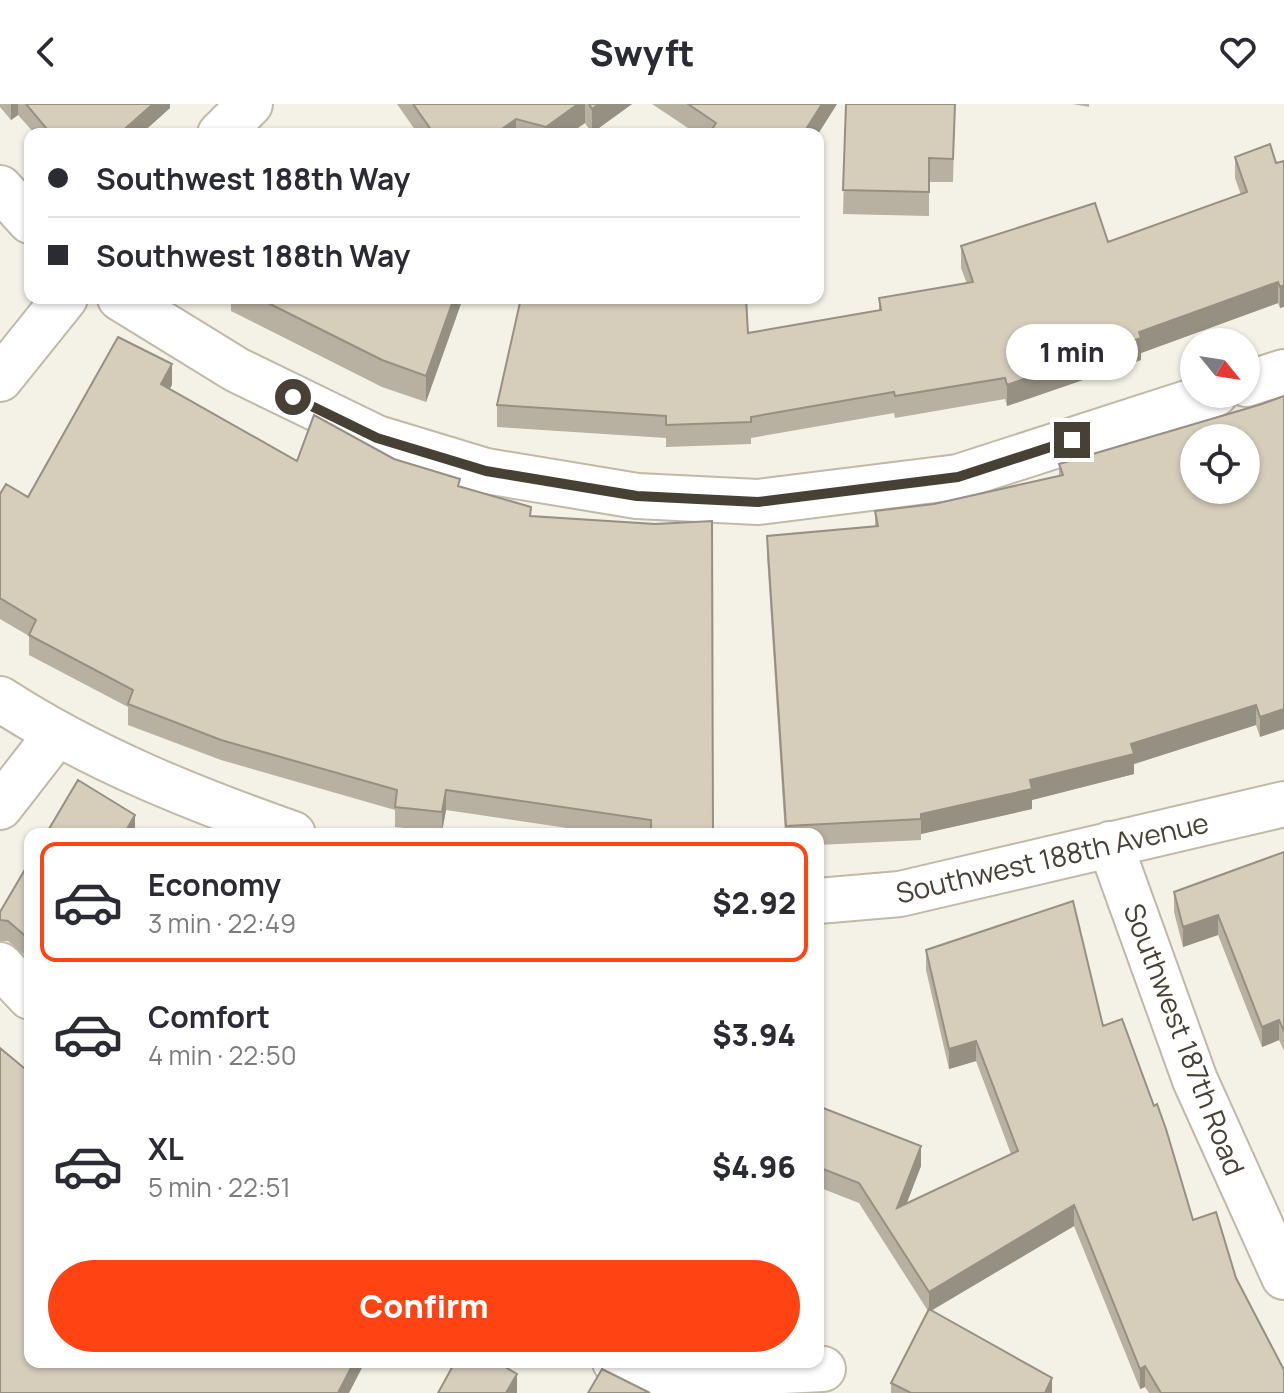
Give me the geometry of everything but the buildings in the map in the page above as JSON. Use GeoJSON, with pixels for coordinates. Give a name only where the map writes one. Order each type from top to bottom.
{"type":"FeatureCollection","features":[{"type":"Feature","properties":{"kind":"street"},"geometry":{"type":"LineString","coordinates":[[226,128],[250,104]]}},
{"type":"Feature","properties":{"kind":"street"},"geometry":{"type":"LineString","coordinates":[[0,188],[24,214]]}},
{"type":"Feature","properties":{"kind":"street"},"geometry":{"type":"LineString","coordinates":[[0,379],[60,304]]}},
{"type":"Feature","properties":{"kind":"street"},"geometry":{"type":"LineString","coordinates":[[130,304],[237,370],[377,438],[486,471],[637,496],[758,502],[958,477],[1180,405]]}},
{"type":"Feature","properties":{"kind":"street"},"geometry":{"type":"LineString","coordinates":[[1260,380],[1284,372]]}},
{"type":"Feature","properties":{"kind":"street"},"geometry":{"type":"LineString","coordinates":[[0,699],[56,735],[197,800],[276,828]]}},
{"type":"Feature","properties":{"kind":"street"},"geometry":{"type":"LineString","coordinates":[[0,807],[56,735]]}},
{"type":"Feature","properties":{"kind":"street","name":"Southwest 188th Avenue"},"geometry":{"type":"LineString","coordinates":[[824,900],[900,894],[1284,804]]}},
{"type":"Feature","properties":{"kind":"street","name":"Southwest 187th Road"},"geometry":{"type":"LineString","coordinates":[[1110,844],[1195,1080],[1284,1277]]}},
{"type":"Feature","properties":{"kind":"street"},"geometry":{"type":"LineString","coordinates":[[0,965],[24,991]]}},
{"type":"Feature","properties":{"kind":"street"},"geometry":{"type":"LineString","coordinates":[[626,1368],[645,1378],[823,1369]]}},
{"type":"Feature","properties":{"kind":"route"},"geometry":{"type":"LineString","coordinates":[[293,397],[377,438],[486,471],[637,496],[758,502],[958,477],[1072,440]]}}]}
